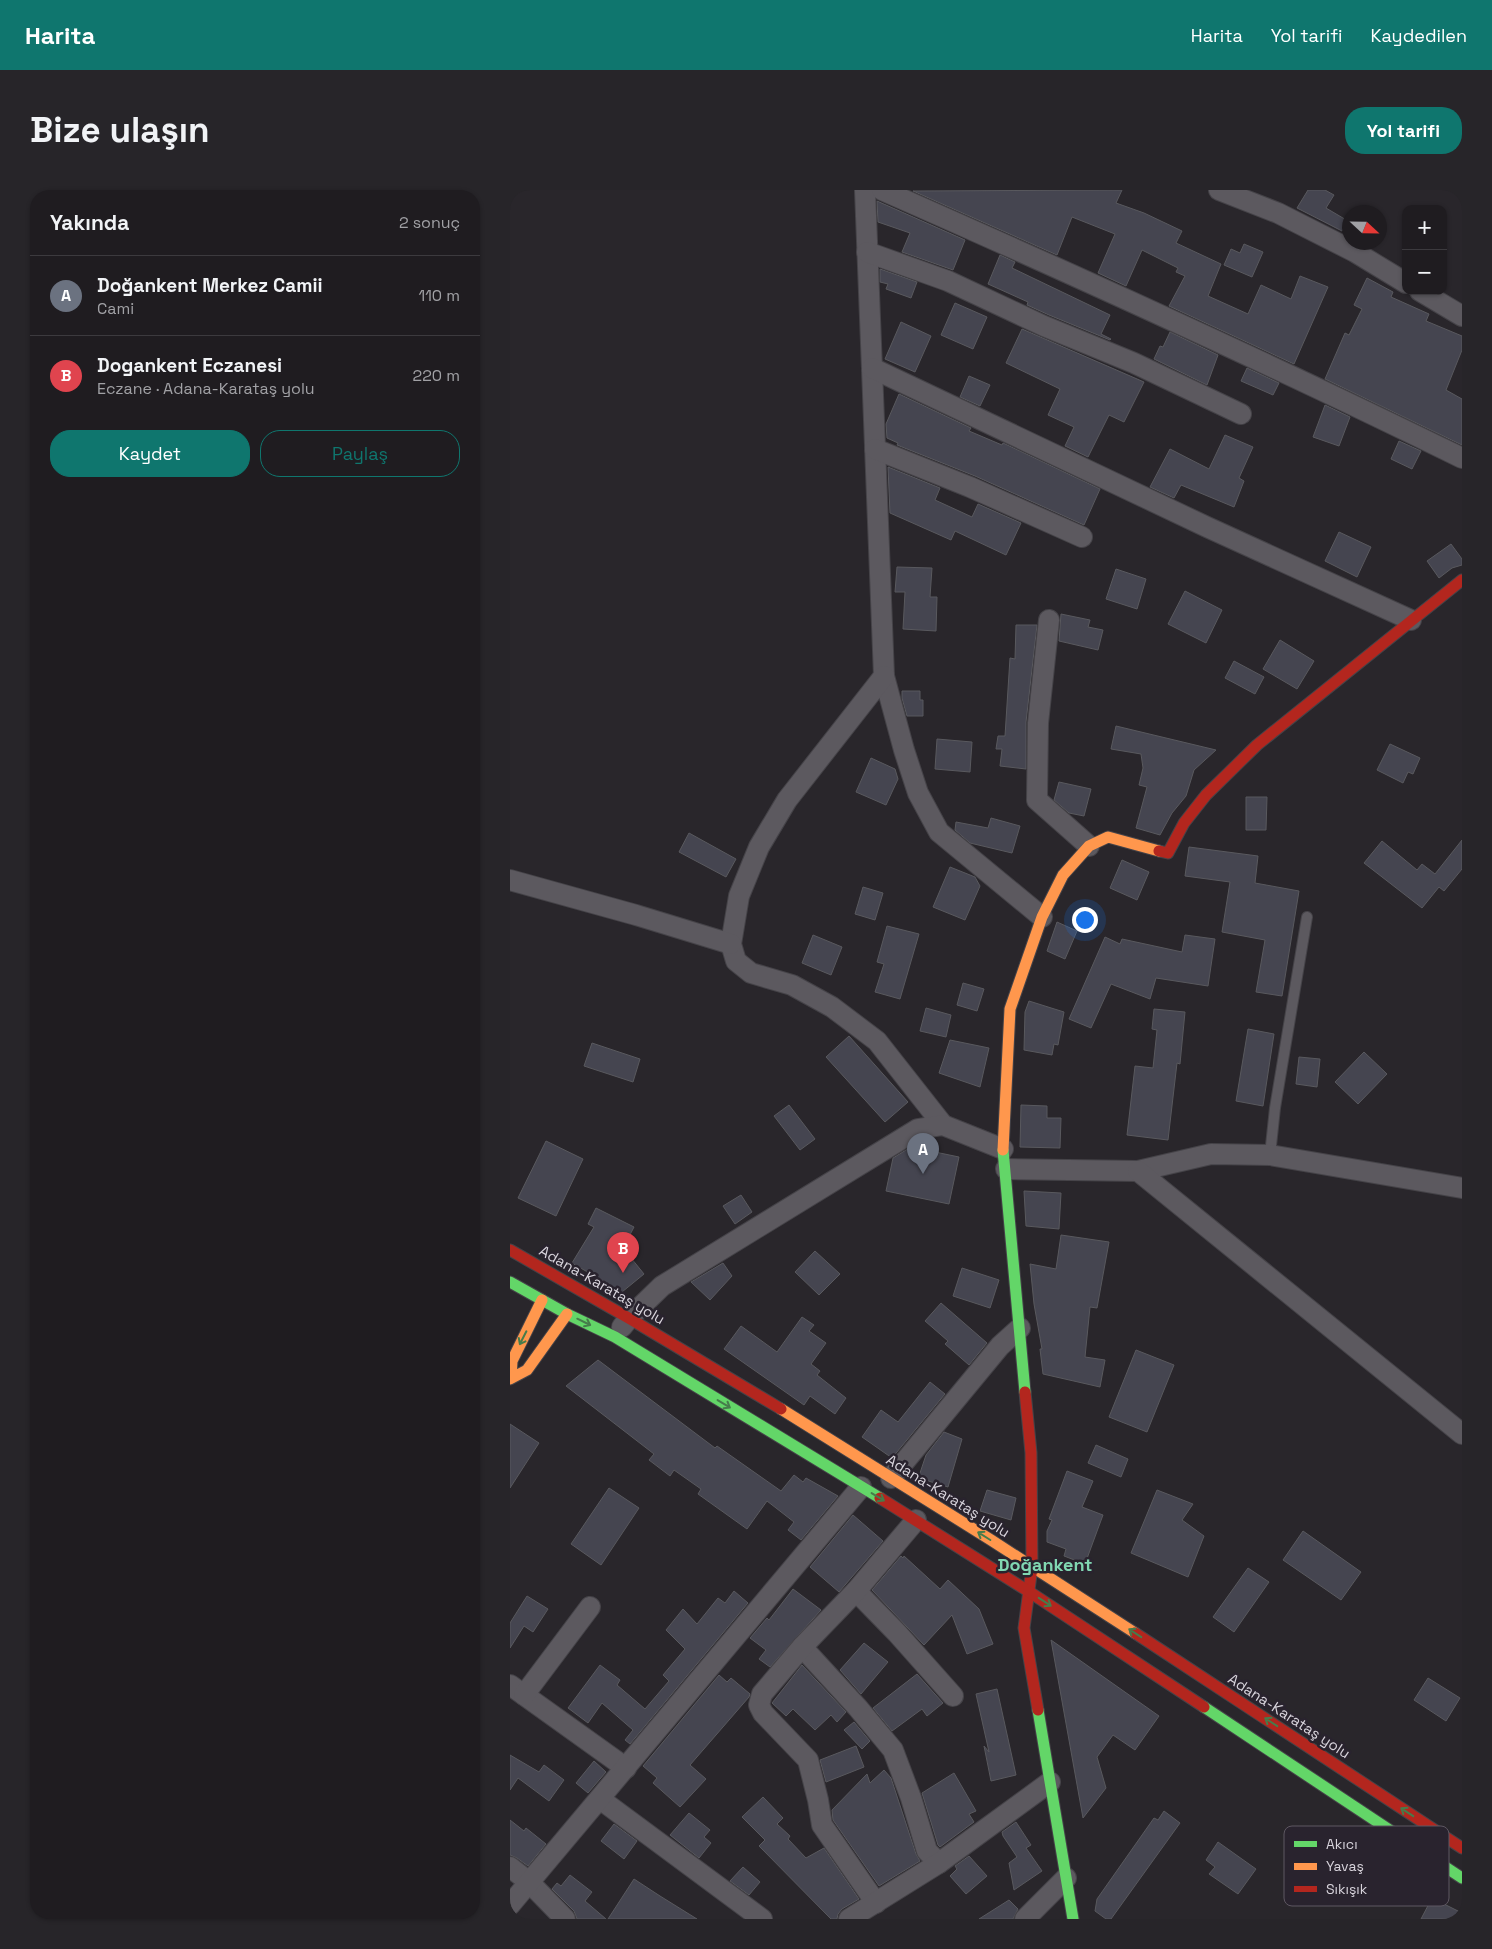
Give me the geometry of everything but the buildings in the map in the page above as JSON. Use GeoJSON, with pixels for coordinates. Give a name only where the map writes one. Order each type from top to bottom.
{"type":"FeatureCollection","features":[{"type":"Feature","properties":{"kind":"main road"},"geometry":{"type":"LineString","coordinates":[[1073,1919],[1024,1628],[1032,1567],[1031,1453],[1003,1149],[1010,1009],[1042,917],[1063,875],[1088,846],[1108,837],[1168,852],[1184,823],[1206,795],[1257,745],[1462,580]]}},
{"type":"Feature","properties":{"kind":"main road","name":"Adana-Karataş yolu"},"geometry":{"type":"LineString","coordinates":[[510,1250],[630,1317],[1097,1607],[1429,1826]]}},
{"type":"Feature","properties":{"kind":"main road"},"geometry":{"type":"LineString","coordinates":[[510,1282],[567,1314],[615,1337],[916,1520],[1028,1591],[1383,1826]]}},
{"type":"Feature","properties":{"kind":"main road"},"geometry":{"type":"LineString","coordinates":[[510,1378],[512,1361],[542,1300]]}},
{"type":"Feature","properties":{"kind":"main road"},"geometry":{"type":"LineString","coordinates":[[510,1378],[527,1370],[567,1314]]}},
{"type":"Feature","properties":{"kind":"main road","name":"Adana-Karataş yolu"},"geometry":{"type":"LineString","coordinates":[[1449,1839],[1462,1848]]}},
{"type":"Feature","properties":{"kind":"main road"},"geometry":{"type":"LineString","coordinates":[[1449,1869],[1462,1878]]}},
{"type":"Feature","properties":{"kind":"street"},"geometry":{"type":"LineString","coordinates":[[865,190],[884,676],[918,793],[939,832],[1042,917]]}},
{"type":"Feature","properties":{"kind":"street"},"geometry":{"type":"LineString","coordinates":[[882,190],[1207,336],[1462,458]]}},
{"type":"Feature","properties":{"kind":"street"},"geometry":{"type":"LineString","coordinates":[[1220,190],[1287,218],[1355,252],[1402,281]]}},
{"type":"Feature","properties":{"kind":"street"},"geometry":{"type":"LineString","coordinates":[[867,252],[948,281],[1044,326],[1134,363],[1241,414]]}},
{"type":"Feature","properties":{"kind":"street"},"geometry":{"type":"LineString","coordinates":[[1427,295],[1462,316]]}},
{"type":"Feature","properties":{"kind":"street"},"geometry":{"type":"LineString","coordinates":[[872,368],[1207,527],[1411,620]]}},
{"type":"Feature","properties":{"kind":"street"},"geometry":{"type":"LineString","coordinates":[[875,449],[970,487],[1082,537]]}},
{"type":"Feature","properties":{"kind":"street"},"geometry":{"type":"LineString","coordinates":[[1049,620],[1038,723],[1036,800],[1088,846]]}},
{"type":"Feature","properties":{"kind":"street"},"geometry":{"type":"LineString","coordinates":[[884,676],[788,800],[759,846],[738,896],[731,944],[736,960],[751,973],[800,989],[832,1007],[877,1041],[943,1125],[1003,1149]]}},
{"type":"Feature","properties":{"kind":"street"},"geometry":{"type":"LineString","coordinates":[[510,880],[731,944]]}},
{"type":"Feature","properties":{"kind":"street"},"geometry":{"type":"LineString","coordinates":[[615,1337],[630,1317],[662,1286],[918,1129],[943,1125]]}},
{"type":"Feature","properties":{"kind":"street"},"geometry":{"type":"LineString","coordinates":[[1006,1169],[1138,1171],[1211,1154],[1270,1156],[1462,1188]]}},
{"type":"Feature","properties":{"kind":"street"},"geometry":{"type":"LineString","coordinates":[[1138,1171],[1462,1434]]}},
{"type":"Feature","properties":{"kind":"street"},"geometry":{"type":"LineString","coordinates":[[891,1478],[1000,1346],[1020,1328]]}},
{"type":"Feature","properties":{"kind":"street"},"geometry":{"type":"LineString","coordinates":[[510,1905],[861,1488]]}},
{"type":"Feature","properties":{"kind":"street"},"geometry":{"type":"LineString","coordinates":[[876,1903],[822,1825],[808,1760],[763,1713],[759,1705],[762,1694],[802,1647],[856,1591],[916,1520]]}},
{"type":"Feature","properties":{"kind":"street"},"geometry":{"type":"LineString","coordinates":[[856,1591],[897,1633],[953,1696]]}},
{"type":"Feature","properties":{"kind":"street"},"geometry":{"type":"LineString","coordinates":[[590,1607],[517,1690],[626,1768]]}},
{"type":"Feature","properties":{"kind":"street"},"geometry":{"type":"LineString","coordinates":[[802,1647],[858,1708],[893,1750],[927,1851],[939,1863]]}},
{"type":"Feature","properties":{"kind":"street"},"geometry":{"type":"LineString","coordinates":[[848,1919],[939,1863],[1050,1782]]}},
{"type":"Feature","properties":{"kind":"street"},"geometry":{"type":"LineString","coordinates":[[600,1799],[762,1919]]}},
{"type":"Feature","properties":{"kind":"street"},"geometry":{"type":"LineString","coordinates":[[510,1867],[529,1882],[565,1919]]}},
{"type":"Feature","properties":{"kind":"street"},"geometry":{"type":"LineString","coordinates":[[1026,1919],[1066,1878]]}},
{"type":"Feature","properties":{"kind":"lane"},"geometry":{"type":"LineString","coordinates":[[1270,1156],[1275,1108],[1307,917]]}},
{"type":"Feature","properties":{"kind":"traffic: fast"},"geometry":{"type":"LineString","coordinates":[[1003,1150],[1025,1392]]}},
{"type":"Feature","properties":{"kind":"traffic: fast"},"geometry":{"type":"LineString","coordinates":[[510,1282],[567,1314],[615,1337],[880,1498]]}},
{"type":"Feature","properties":{"kind":"traffic: fast"},"geometry":{"type":"LineString","coordinates":[[1204,1707],[1384,1826]]}},
{"type":"Feature","properties":{"kind":"traffic: fast"},"geometry":{"type":"LineString","coordinates":[[1038,1710],[1073,1919]]}},
{"type":"Feature","properties":{"kind":"traffic: fast"},"geometry":{"type":"LineString","coordinates":[[1449,1869],[1462,1878]]}},
{"type":"Feature","properties":{"kind":"traffic: slow"},"geometry":{"type":"LineString","coordinates":[[1003,1150],[1010,1009],[1042,917],[1063,875],[1089,846],[1108,837],[1159,851]]}},
{"type":"Feature","properties":{"kind":"traffic: slow"},"geometry":{"type":"LineString","coordinates":[[511,1378],[512,1361],[542,1300]]}},
{"type":"Feature","properties":{"kind":"traffic: slow"},"geometry":{"type":"LineString","coordinates":[[510,1379],[527,1370],[567,1314]]}},
{"type":"Feature","properties":{"kind":"traffic: slow"},"geometry":{"type":"LineString","coordinates":[[781,1409],[991,1540],[1135,1633]]}},
{"type":"Feature","properties":{"kind":"traffic: jam"},"geometry":{"type":"LineString","coordinates":[[1159,851],[1168,853],[1184,823],[1206,795],[1257,745],[1462,580]]}},
{"type":"Feature","properties":{"kind":"traffic: jam"},"geometry":{"type":"LineString","coordinates":[[510,1250],[781,1409]]}},
{"type":"Feature","properties":{"kind":"traffic: jam"},"geometry":{"type":"LineString","coordinates":[[1025,1392],[1031,1453],[1032,1567],[1024,1628],[1038,1710]]}},
{"type":"Feature","properties":{"kind":"traffic: jam"},"geometry":{"type":"LineString","coordinates":[[880,1498],[1028,1591],[1204,1707]]}},
{"type":"Feature","properties":{"kind":"traffic: jam"},"geometry":{"type":"LineString","coordinates":[[1135,1633],[1429,1826]]}},
{"type":"Feature","properties":{"kind":"traffic: jam"},"geometry":{"type":"LineString","coordinates":[[1449,1839],[1462,1848]]}},
{"type":"Feature","properties":{"kind":"place","name":"Doğankent Merkez Camii"},"geometry":{"type":"Point","coordinates":[923,1174]}},
{"type":"Feature","properties":{"kind":"place","name":"Dogankent Eczanesi"},"geometry":{"type":"Point","coordinates":[623,1273]}},
{"type":"Feature","properties":{"kind":"district","name":"Doğankent"},"geometry":{"type":"Point","coordinates":[1045,1565]}}]}
